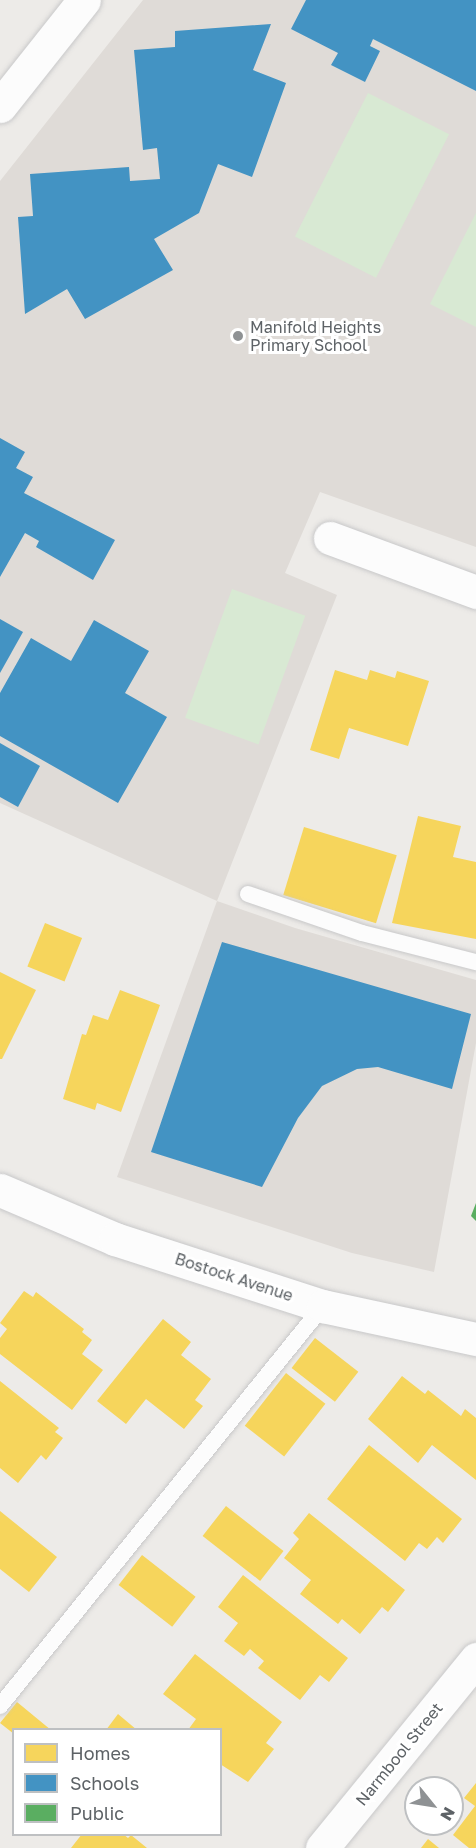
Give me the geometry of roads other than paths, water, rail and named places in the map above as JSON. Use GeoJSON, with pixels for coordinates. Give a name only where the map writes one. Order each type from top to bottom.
{"type":"FeatureCollection","features":[{"type":"Feature","properties":{"kind":"street"},"geometry":{"type":"LineString","coordinates":[[0,106],[84,0]]}},
{"type":"Feature","properties":{"kind":"street"},"geometry":{"type":"LineString","coordinates":[[330,538],[476,592]]}},
{"type":"Feature","properties":{"kind":"street","name":"Bostock Avenue"},"geometry":{"type":"LineString","coordinates":[[0,1190],[115,1239],[323,1305],[476,1339]]}},
{"type":"Feature","properties":{"kind":"street","name":"Narmbool Street"},"geometry":{"type":"LineString","coordinates":[[322,1848],[476,1659]]}},
{"type":"Feature","properties":{"kind":"lane"},"geometry":{"type":"LineString","coordinates":[[248,894],[362,933],[476,962]]}},
{"type":"Feature","properties":{"kind":"lane"},"geometry":{"type":"LineString","coordinates":[[0,1706],[323,1305]]}},
{"type":"Feature","properties":{"kind":"place","name":"Manifold Heights Primary School"},"geometry":{"type":"Point","coordinates":[238,336]}}]}
